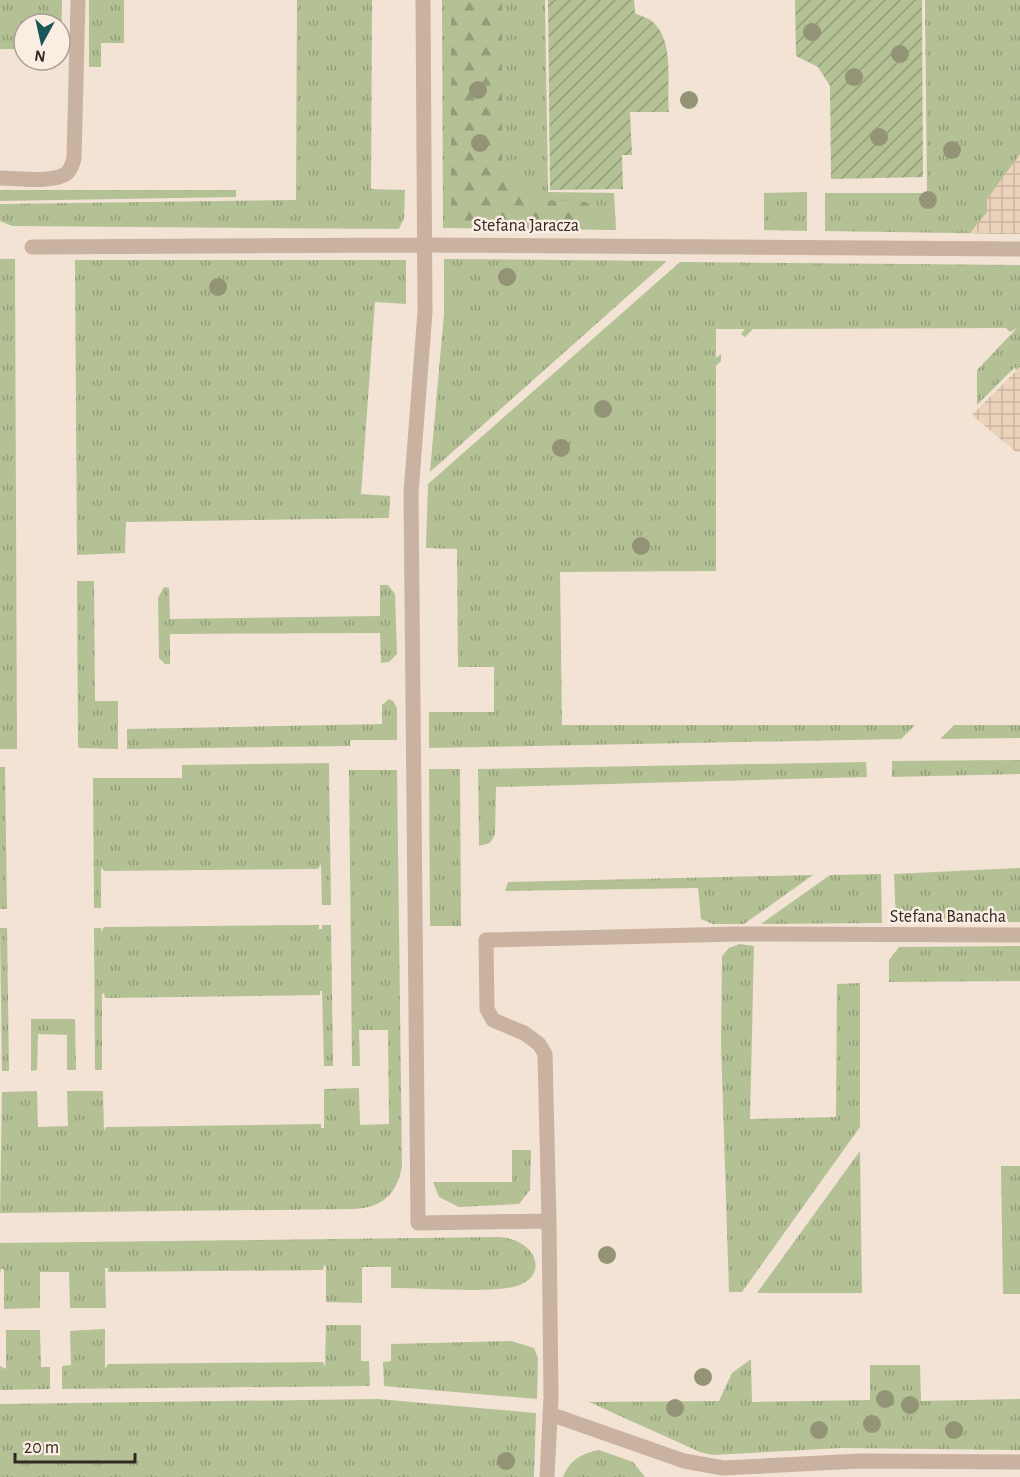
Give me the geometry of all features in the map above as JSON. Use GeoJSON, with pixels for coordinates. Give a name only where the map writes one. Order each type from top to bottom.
{"type":"FeatureCollection","features":[{"type":"Feature","properties":{"kind":"street"},"geometry":{"type":"LineString","coordinates":[[0,178],[54,178],[65,175],[74,159],[78,0]]}},
{"type":"Feature","properties":{"kind":"street"},"geometry":{"type":"LineString","coordinates":[[423,0],[425,312],[411,493],[418,1223],[549,1221],[550,1414],[547,1477]]}},
{"type":"Feature","properties":{"kind":"street","name":"Stefana Jaracza"},"geometry":{"type":"LineString","coordinates":[[32,247],[425,245],[1020,249]]}},
{"type":"Feature","properties":{"kind":"street","name":"Stefana Banacha"},"geometry":{"type":"LineString","coordinates":[[549,1221],[545,1053],[539,1044],[524,1033],[493,1020],[487,1010],[486,940],[738,934],[1020,935]]}},
{"type":"Feature","properties":{"kind":"street"},"geometry":{"type":"LineString","coordinates":[[550,1414],[684,1461],[723,1468],[860,1461],[1020,1462]]}},
{"type":"Feature","properties":{"kind":"green space"},"geometry":{"type":"Polygon","coordinates":[[[0,0],[62,0],[62,12],[12,12],[12,49],[0,49],[0,0]]]}},
{"type":"Feature","properties":{"kind":"green space"},"geometry":{"type":"Polygon","coordinates":[[[89,0],[124,0],[124,43],[101,43],[101,67],[89,67],[89,0]]]}},
{"type":"Feature","properties":{"kind":"green space"},"geometry":{"type":"Polygon","coordinates":[[[297,0],[372,0],[371,189],[405,190],[404,218],[399,229],[12,226],[0,221],[0,204],[296,200],[297,0]]]}},
{"type":"Feature","properties":{"kind":"green space"},"geometry":{"type":"Polygon","coordinates":[[[442,0],[545,0],[548,192],[614,193],[616,230],[443,228],[442,0]]]}},
{"type":"Feature","properties":{"kind":"green space"},"geometry":{"type":"Polygon","coordinates":[[[451,0],[502,0],[502,171],[541,200],[586,202],[597,213],[581,224],[466,221],[454,217],[451,206],[451,0]]]}},
{"type":"Feature","properties":{"kind":"green space"},"geometry":{"type":"Polygon","coordinates":[[[548,0],[634,0],[635,13],[653,22],[665,43],[669,112],[630,112],[632,155],[622,155],[623,189],[550,190],[548,0]]]}},
{"type":"Feature","properties":{"kind":"green space"},"geometry":{"type":"Polygon","coordinates":[[[795,0],[922,0],[923,177],[831,179],[830,86],[818,67],[796,56],[795,0]]]}},
{"type":"Feature","properties":{"kind":"green space"},"geometry":{"type":"Polygon","coordinates":[[[925,0],[1020,0],[1020,234],[825,231],[825,193],[927,193],[925,0]]]}},
{"type":"Feature","properties":{"kind":"green space"},"geometry":{"type":"Polygon","coordinates":[[[0,190],[236,190],[236,197],[0,201],[0,190]]]}},
{"type":"Feature","properties":{"kind":"green space"},"geometry":{"type":"Polygon","coordinates":[[[807,192],[807,231],[764,230],[764,193],[807,192]]]}},
{"type":"Feature","properties":{"kind":"green space"},"geometry":{"type":"Polygon","coordinates":[[[0,259],[15,259],[17,749],[0,749],[0,259]]]}},
{"type":"Feature","properties":{"kind":"green space"},"geometry":{"type":"Polygon","coordinates":[[[444,259],[667,261],[430,472],[444,313],[444,259]]]}},
{"type":"Feature","properties":{"kind":"green space"},"geometry":{"type":"Polygon","coordinates":[[[75,260],[406,260],[406,304],[375,302],[361,494],[390,496],[389,518],[126,522],[125,553],[77,555],[75,260]]]}},
{"type":"Feature","properties":{"kind":"green space"},"geometry":{"type":"Polygon","coordinates":[[[680,262],[1020,265],[1020,367],[1016,370],[1015,367],[977,405],[977,370],[1017,328],[1010,332],[1006,328],[753,329],[745,337],[741,334],[745,329],[716,329],[716,358],[721,354],[721,361],[716,366],[716,571],[560,572],[562,725],[915,725],[901,739],[429,748],[429,712],[494,712],[494,667],[458,667],[457,549],[426,548],[428,484],[680,262]]]}},
{"type":"Feature","properties":{"kind":"green space"},"geometry":{"type":"Polygon","coordinates":[[[77,581],[94,581],[95,701],[118,701],[118,749],[79,748],[78,746],[77,581]]]}},
{"type":"Feature","properties":{"kind":"green space"},"geometry":{"type":"Polygon","coordinates":[[[380,585],[388,585],[395,594],[397,654],[389,662],[381,663],[380,633],[170,634],[170,664],[165,664],[159,658],[158,598],[164,587],[169,588],[170,619],[380,616],[380,585]]]}},
{"type":"Feature","properties":{"kind":"green space"},"geometry":{"type":"Polygon","coordinates":[[[389,699],[397,708],[397,740],[350,740],[350,746],[127,749],[127,729],[382,724],[382,705],[389,699]]]}},
{"type":"Feature","properties":{"kind":"green space"},"geometry":{"type":"Polygon","coordinates":[[[954,725],[1020,725],[1020,738],[940,739],[954,725]]]}},
{"type":"Feature","properties":{"kind":"green space"},"geometry":{"type":"Polygon","coordinates":[[[1020,760],[1020,774],[892,777],[892,761],[1020,760]]]}},
{"type":"Feature","properties":{"kind":"green space"},"geometry":{"type":"Polygon","coordinates":[[[866,762],[867,777],[496,787],[495,834],[490,843],[479,846],[478,769],[866,762]]]}},
{"type":"Feature","properties":{"kind":"green space"},"geometry":{"type":"Polygon","coordinates":[[[329,763],[331,905],[322,905],[321,864],[318,869],[104,871],[101,867],[101,908],[94,908],[93,778],[182,778],[182,765],[329,763]]]}},
{"type":"Feature","properties":{"kind":"green space"},"geometry":{"type":"Polygon","coordinates":[[[0,767],[5,767],[7,909],[0,909],[0,767]]]}},
{"type":"Feature","properties":{"kind":"green space"},"geometry":{"type":"Polygon","coordinates":[[[429,769],[460,769],[461,926],[430,926],[429,769]]]}},
{"type":"Feature","properties":{"kind":"green space"},"geometry":{"type":"Polygon","coordinates":[[[349,770],[397,770],[402,1166],[400,1176],[392,1191],[381,1202],[355,1209],[0,1213],[2,1092],[37,1091],[38,1127],[68,1126],[67,1091],[103,1091],[104,1131],[106,1127],[321,1124],[321,1128],[324,1128],[324,1089],[359,1088],[360,1125],[389,1124],[388,1030],[359,1030],[360,1066],[352,1066],[349,770]]]}},
{"type":"Feature","properties":{"kind":"green space"},"geometry":{"type":"Polygon","coordinates":[[[1020,868],[1020,922],[896,923],[894,874],[1020,868]]]}},
{"type":"Feature","properties":{"kind":"green space"},"geometry":{"type":"Polygon","coordinates":[[[881,874],[882,923],[761,924],[830,875],[881,874]]]}},
{"type":"Feature","properties":{"kind":"green space"},"geometry":{"type":"Polygon","coordinates":[[[813,875],[744,924],[713,924],[701,919],[698,888],[505,891],[508,882],[813,875]]]}},
{"type":"Feature","properties":{"kind":"green space"},"geometry":{"type":"Polygon","coordinates":[[[319,925],[319,929],[322,929],[322,925],[331,925],[333,1066],[324,1066],[322,991],[320,995],[105,998],[104,993],[102,994],[102,1070],[95,1070],[94,928],[101,928],[101,932],[104,927],[319,925]]]}},
{"type":"Feature","properties":{"kind":"green space"},"geometry":{"type":"Polygon","coordinates":[[[0,928],[7,928],[9,1071],[2,1071],[0,928]]]}},
{"type":"Feature","properties":{"kind":"green space"},"geometry":{"type":"Polygon","coordinates":[[[740,944],[754,946],[750,1119],[836,1117],[837,984],[860,983],[860,1127],[742,1292],[729,1292],[721,1043],[722,956],[729,948],[740,944]]]}},
{"type":"Feature","properties":{"kind":"green space"},"geometry":{"type":"Polygon","coordinates":[[[1020,946],[1020,981],[889,982],[889,960],[899,947],[1020,946]]]}},
{"type":"Feature","properties":{"kind":"green space"},"geometry":{"type":"Polygon","coordinates":[[[31,1019],[75,1019],[76,1070],[67,1070],[67,1035],[38,1034],[37,1070],[31,1071],[31,1019]]]}},
{"type":"Feature","properties":{"kind":"green space"},"geometry":{"type":"Polygon","coordinates":[[[512,1150],[531,1150],[530,1190],[519,1204],[459,1207],[439,1197],[433,1182],[512,1182],[512,1150]]]}},
{"type":"Feature","properties":{"kind":"green space"},"geometry":{"type":"Polygon","coordinates":[[[860,1151],[862,1293],[757,1293],[860,1151]]]}},
{"type":"Feature","properties":{"kind":"green space"},"geometry":{"type":"Polygon","coordinates":[[[1001,1166],[1020,1166],[1020,1294],[1003,1294],[1001,1166]]]}},
{"type":"Feature","properties":{"kind":"green space"},"geometry":{"type":"Polygon","coordinates":[[[500,1237],[514,1240],[531,1252],[535,1260],[535,1269],[532,1276],[524,1283],[513,1287],[485,1290],[391,1288],[391,1267],[362,1267],[362,1303],[326,1302],[326,1266],[324,1265],[323,1270],[108,1272],[108,1268],[105,1268],[106,1308],[70,1308],[69,1272],[40,1272],[40,1308],[4,1309],[4,1269],[1,1269],[0,1274],[0,1243],[500,1237]]]}},
{"type":"Feature","properties":{"kind":"green space"},"geometry":{"type":"Polygon","coordinates":[[[326,1325],[361,1325],[361,1361],[369,1361],[370,1386],[62,1389],[62,1366],[71,1365],[70,1331],[105,1329],[105,1369],[108,1364],[323,1362],[325,1367],[326,1325]]]}},
{"type":"Feature","properties":{"kind":"green space"},"geometry":{"type":"Polygon","coordinates":[[[6,1330],[40,1330],[41,1367],[50,1367],[50,1389],[0,1390],[0,1366],[6,1369],[6,1330]]]}},
{"type":"Feature","properties":{"kind":"green space"},"geometry":{"type":"Polygon","coordinates":[[[511,1341],[534,1348],[538,1358],[537,1399],[384,1386],[383,1362],[391,1361],[391,1344],[511,1341]]]}},
{"type":"Feature","properties":{"kind":"green space"},"geometry":{"type":"Polygon","coordinates":[[[751,1359],[752,1402],[870,1400],[870,1365],[920,1365],[921,1401],[1020,1399],[1020,1450],[841,1448],[713,1455],[700,1452],[589,1402],[719,1401],[732,1373],[751,1359]]]}},
{"type":"Feature","properties":{"kind":"green space"},"geometry":{"type":"Polygon","coordinates":[[[378,1399],[536,1413],[534,1477],[0,1477],[0,1404],[378,1399]]]}},
{"type":"Feature","properties":{"kind":"green space"},"geometry":{"type":"Polygon","coordinates":[[[599,1450],[633,1462],[645,1477],[563,1477],[577,1458],[599,1450]]]}},
{"type":"Feature","properties":{"kind":"shaded area"},"geometry":{"type":"Polygon","coordinates":[[[1020,154],[1020,234],[970,233],[987,212],[987,199],[1020,154]]]}},
{"type":"Feature","properties":{"kind":"shaded area"},"geometry":{"type":"Polygon","coordinates":[[[1020,367],[1020,452],[1016,452],[972,415],[1020,367]]]}}]}
